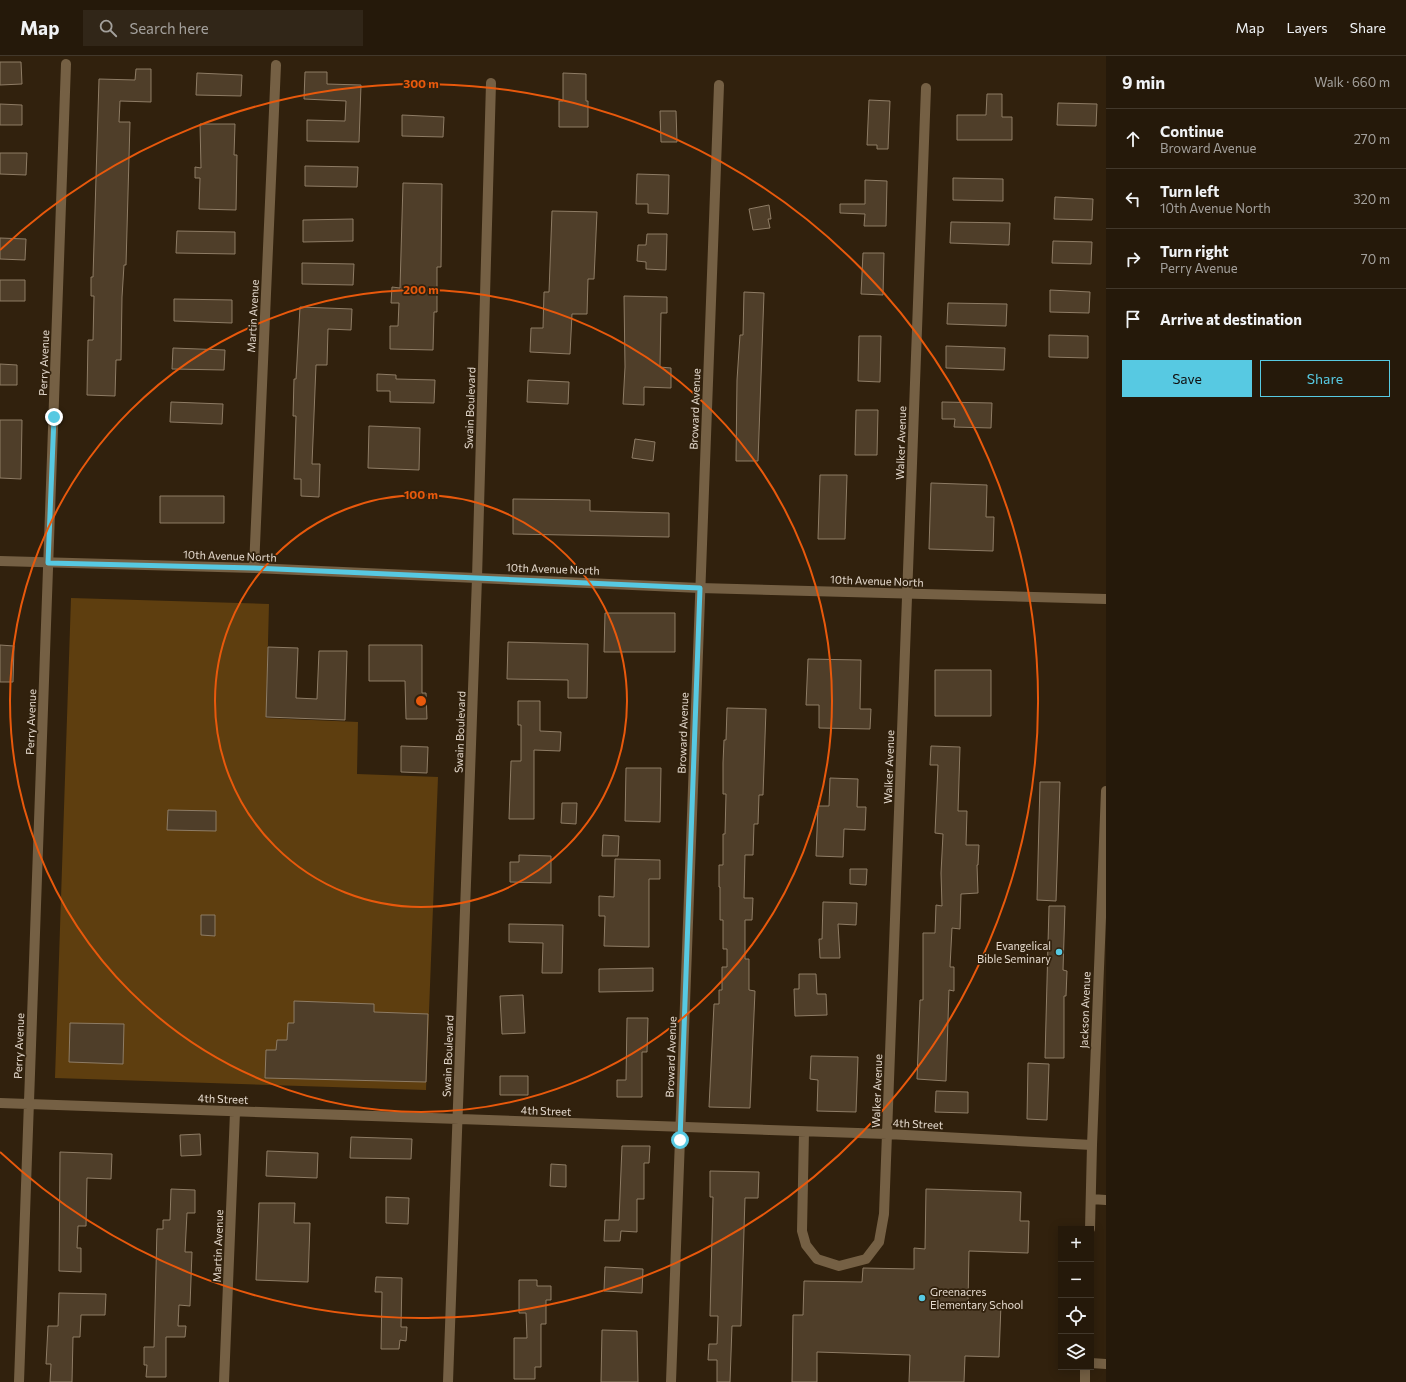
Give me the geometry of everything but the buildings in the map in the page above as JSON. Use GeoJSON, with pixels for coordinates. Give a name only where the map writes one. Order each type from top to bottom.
{"type":"FeatureCollection","features":[{"type":"Feature","properties":{"kind":"street","name":"Perry Avenue"},"geometry":{"type":"LineString","coordinates":[[18,1382],[66,64]]}},
{"type":"Feature","properties":{"kind":"street","name":"Martin Avenue"},"geometry":{"type":"LineString","coordinates":[[254,568],[276,65]]}},
{"type":"Feature","properties":{"kind":"street","name":"Swain Boulevard"},"geometry":{"type":"LineString","coordinates":[[448,1382],[477,578],[491,83]]}},
{"type":"Feature","properties":{"kind":"street","name":"Broward Avenue"},"geometry":{"type":"LineString","coordinates":[[671,1382],[719,85]]}},
{"type":"Feature","properties":{"kind":"street","name":"Walker Avenue"},"geometry":{"type":"LineString","coordinates":[[804,1132],[802,1231],[806,1245],[817,1260],[839,1266],[866,1260],[879,1242],[884,1214],[926,88]]}},
{"type":"Feature","properties":{"kind":"street","name":"10th Avenue North"},"geometry":{"type":"LineString","coordinates":[[0,561],[254,568],[700,588],[1106,599]]}},
{"type":"Feature","properties":{"kind":"street","name":"Jackson Avenue"},"geometry":{"type":"LineString","coordinates":[[1090,1226],[1106,791]]}},
{"type":"Feature","properties":{"kind":"street","name":"4th Street"},"geometry":{"type":"LineString","coordinates":[[0,1103],[680,1128],[887,1134],[1092,1145]]}},
{"type":"Feature","properties":{"kind":"street","name":"Martin Avenue"},"geometry":{"type":"LineString","coordinates":[[224,1382],[235,1112]]}},
{"type":"Feature","properties":{"kind":"street"},"geometry":{"type":"LineString","coordinates":[[1092,1199],[1106,1200]]}},
{"type":"Feature","properties":{"kind":"street"},"geometry":{"type":"LineString","coordinates":[[1094,1363],[1106,1364]]}},
{"type":"Feature","properties":{"kind":"street"},"geometry":{"type":"LineString","coordinates":[[1085,1370],[1085,1382]]}},
{"type":"Feature","properties":{"kind":"shaded area"},"geometry":{"type":"Polygon","coordinates":[[[71,598],[269,604],[266,718],[358,722],[357,774],[438,777],[426,1090],[55,1078],[71,598]]]}},
{"type":"Feature","properties":{"kind":"place","name":"Evangelical Bible Seminary"},"geometry":{"type":"Point","coordinates":[1059,952]}},
{"type":"Feature","properties":{"kind":"place","name":"Greenacres Elementary School"},"geometry":{"type":"Point","coordinates":[922,1298]}},
{"type":"Feature","properties":{"kind":"route"},"geometry":{"type":"LineString","coordinates":[[54,417],[48,563],[254,568],[700,588],[680,1140]]}}]}
